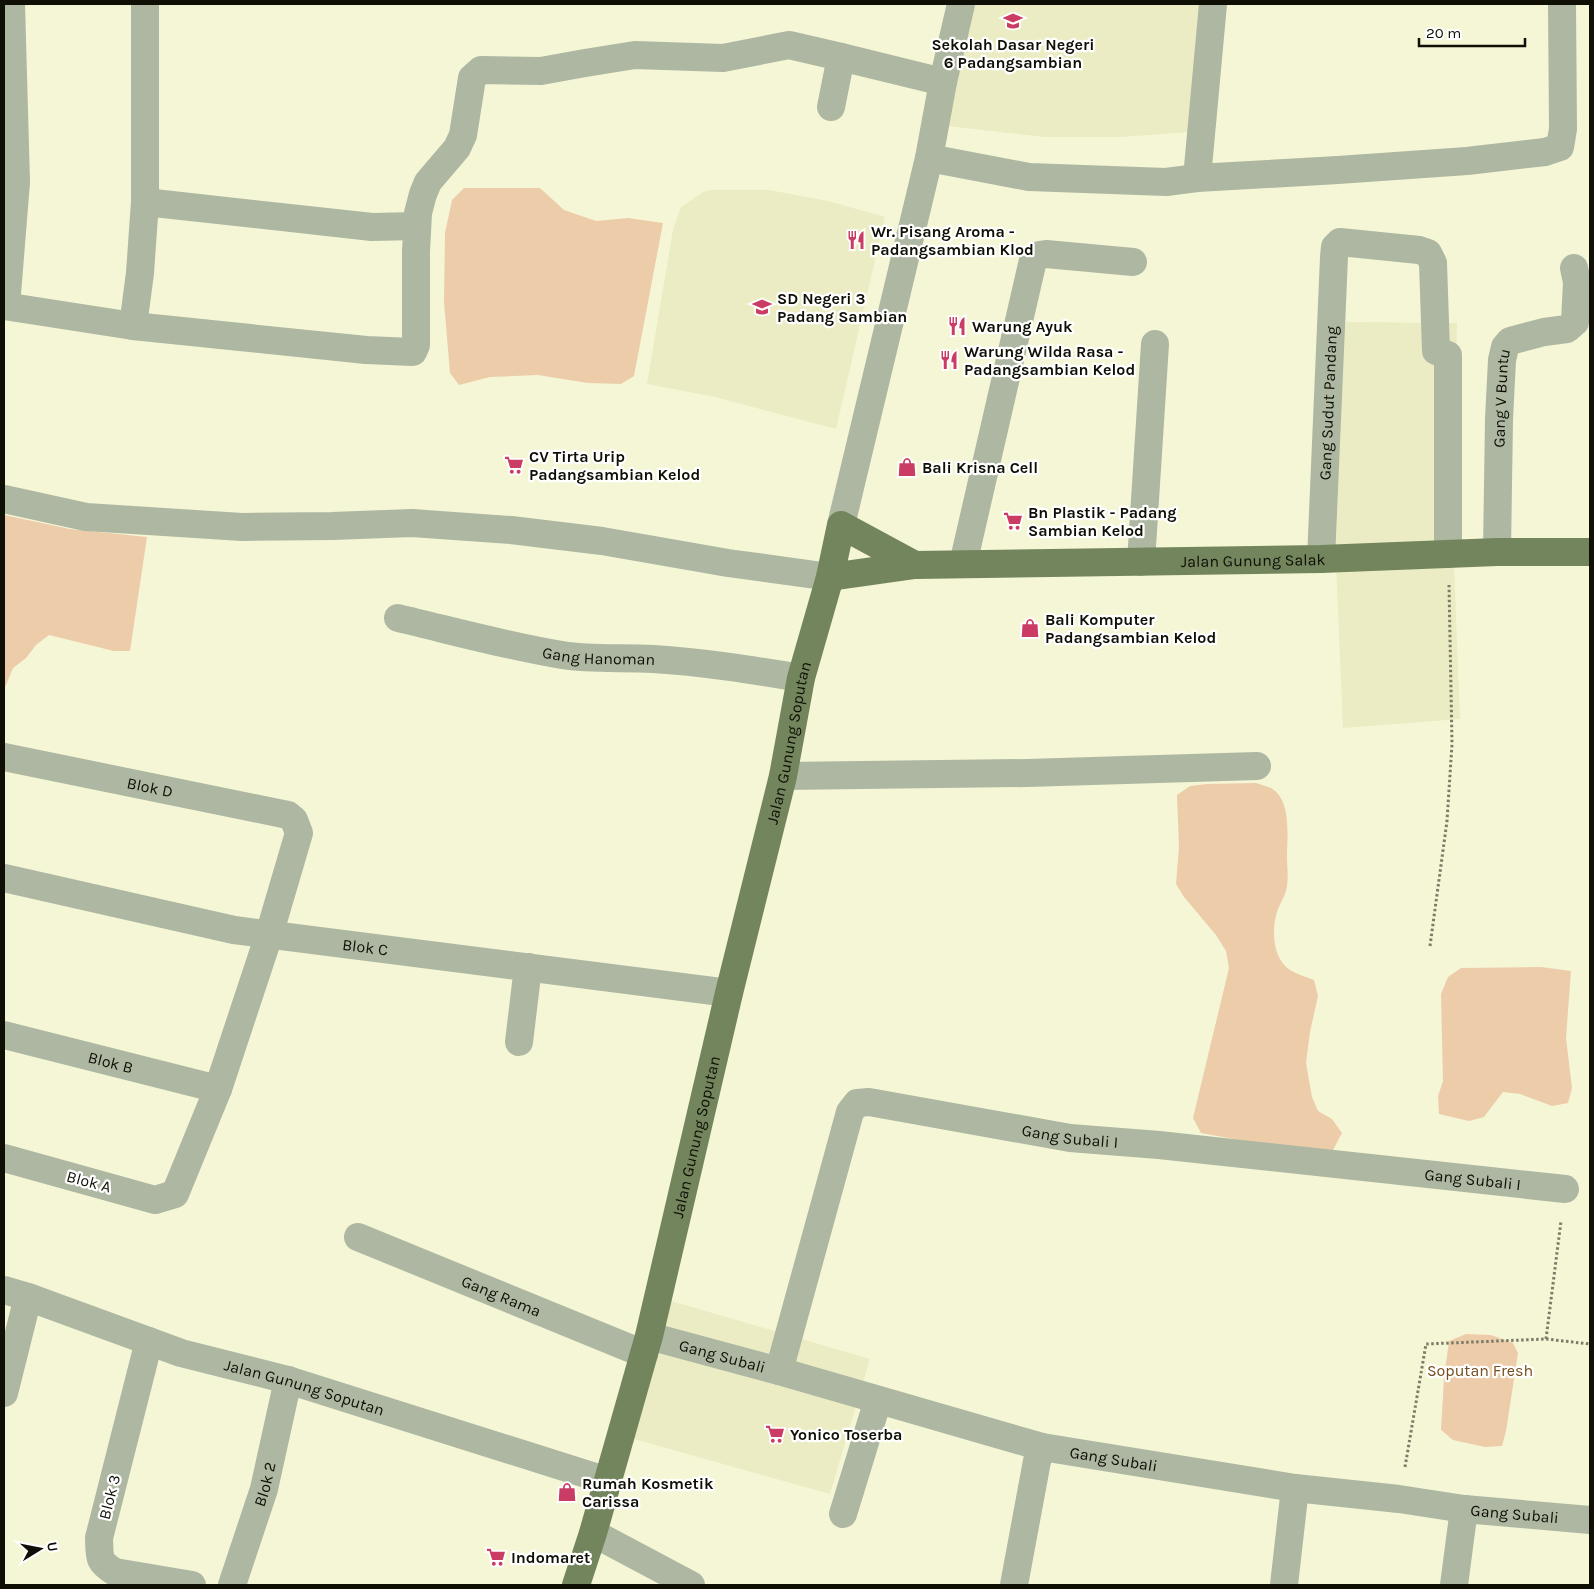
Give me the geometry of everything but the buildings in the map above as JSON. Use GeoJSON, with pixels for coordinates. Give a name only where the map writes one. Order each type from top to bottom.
{"type":"FeatureCollection","features":[{"type":"Feature","properties":{"kind":"main road","name":"Jalan Gunung Salak"},"geometry":{"type":"LineString","coordinates":[[841,525],[915,565]]}},
{"type":"Feature","properties":{"kind":"main road","name":"Jalan Gunung Soputan"},"geometry":{"type":"LineString","coordinates":[[576,1585],[593,1533],[647,1345],[729,993],[783,776],[801,678],[830,577],[841,525]]}},
{"type":"Feature","properties":{"kind":"main road","name":"Jalan Gunung Salak"},"geometry":{"type":"LineString","coordinates":[[830,577],[915,565],[1321,559],[1497,552],[1590,552]]}},
{"type":"Feature","properties":{"kind":"street"},"geometry":{"type":"LineString","coordinates":[[11,4],[10,183],[5,306],[133,326],[366,350],[413,352],[416,345],[418,213],[428,182],[457,148],[463,135],[472,78],[481,70],[540,71],[585,62],[635,56],[722,58],[788,45],[943,82]]}},
{"type":"Feature","properties":{"kind":"street"},"geometry":{"type":"LineString","coordinates":[[133,326],[140,273],[145,202],[145,4]]}},
{"type":"Feature","properties":{"kind":"street","name":"Jalan Gunung Soputan"},"geometry":{"type":"LineString","coordinates":[[841,525],[929,158],[943,82],[961,4]]}},
{"type":"Feature","properties":{"kind":"street"},"geometry":{"type":"LineString","coordinates":[[1197,178],[1213,4]]}},
{"type":"Feature","properties":{"kind":"street"},"geometry":{"type":"LineString","coordinates":[[929,158],[1029,177],[1166,182],[1197,178],[1467,161],[1545,152],[1560,147],[1564,129],[1562,4]]}},
{"type":"Feature","properties":{"kind":"street"},"geometry":{"type":"LineString","coordinates":[[831,107],[841,57]]}},
{"type":"Feature","properties":{"kind":"street"},"geometry":{"type":"LineString","coordinates":[[145,202],[372,227],[417,226]]}},
{"type":"Feature","properties":{"kind":"street","name":"Gang Sudut Pandang"},"geometry":{"type":"LineString","coordinates":[[1321,559],[1335,247],[1340,242],[1419,250],[1428,253],[1433,263],[1436,351],[1448,355],[1448,554]]}},
{"type":"Feature","properties":{"kind":"street"},"geometry":{"type":"LineString","coordinates":[[963,564],[1034,260],[1039,255],[1046,254],[1133,262]]}},
{"type":"Feature","properties":{"kind":"street","name":"Gang V Buntu"},"geometry":{"type":"LineString","coordinates":[[1497,552],[1499,419],[1502,360],[1505,347],[1510,341],[1544,332],[1568,329],[1575,322],[1577,282],[1574,268]]}},
{"type":"Feature","properties":{"kind":"street"},"geometry":{"type":"LineString","coordinates":[[1141,562],[1155,344]]}},
{"type":"Feature","properties":{"kind":"street"},"geometry":{"type":"LineString","coordinates":[[4,499],[86,517],[242,528],[412,523],[511,530],[602,541],[830,577]]}},
{"type":"Feature","properties":{"kind":"street","name":"Gang Hanoman"},"geometry":{"type":"LineString","coordinates":[[398,618],[493,641],[582,658],[653,659],[721,665],[801,678]]}},
{"type":"Feature","properties":{"kind":"street","name":"Blok D"},"geometry":{"type":"LineString","coordinates":[[4,758],[288,815],[294,820],[299,833],[269,935]]}},
{"type":"Feature","properties":{"kind":"street"},"geometry":{"type":"LineString","coordinates":[[783,776],[1257,766]]}},
{"type":"Feature","properties":{"kind":"street","name":"Blok C"},"geometry":{"type":"LineString","coordinates":[[4,878],[234,930],[729,993]]}},
{"type":"Feature","properties":{"kind":"street"},"geometry":{"type":"LineString","coordinates":[[218,1089],[269,935]]}},
{"type":"Feature","properties":{"kind":"street"},"geometry":{"type":"LineString","coordinates":[[519,1042],[528,967]]}},
{"type":"Feature","properties":{"kind":"street","name":"Blok B"},"geometry":{"type":"LineString","coordinates":[[4,1036],[218,1089]]}},
{"type":"Feature","properties":{"kind":"street","name":"Blok A"},"geometry":{"type":"LineString","coordinates":[[4,1158],[155,1200],[175,1194],[218,1089]]}},
{"type":"Feature","properties":{"kind":"street","name":"Gang Subali I"},"geometry":{"type":"LineString","coordinates":[[779,1371],[850,1112],[857,1103],[870,1102],[1070,1138],[1159,1145],[1565,1189]]}},
{"type":"Feature","properties":{"kind":"street","name":"Gang Rama"},"geometry":{"type":"LineString","coordinates":[[358,1237],[647,1345]]}},
{"type":"Feature","properties":{"kind":"street"},"geometry":{"type":"LineString","coordinates":[[4,1393],[16,1293]]}},
{"type":"Feature","properties":{"kind":"street","name":"Jalan Gunung Soputan"},"geometry":{"type":"LineString","coordinates":[[16,1293],[181,1353],[288,1380],[608,1481]]}},
{"type":"Feature","properties":{"kind":"street","name":"Blok 3"},"geometry":{"type":"LineString","coordinates":[[149,1341],[99,1538],[100,1556],[104,1565],[115,1572],[192,1585]]}},
{"type":"Feature","properties":{"kind":"street","name":"Gang Subali"},"geometry":{"type":"LineString","coordinates":[[647,1345],[779,1371],[1042,1447],[1296,1488],[1399,1499],[1464,1509],[1590,1520]]}},
{"type":"Feature","properties":{"kind":"street","name":"Blok 2"},"geometry":{"type":"LineString","coordinates":[[232,1585],[264,1489],[288,1380]]}},
{"type":"Feature","properties":{"kind":"street"},"geometry":{"type":"LineString","coordinates":[[843,1514],[878,1400]]}},
{"type":"Feature","properties":{"kind":"street"},"geometry":{"type":"LineString","coordinates":[[1014,1585],[1037,1461],[1042,1447]]}},
{"type":"Feature","properties":{"kind":"street"},"geometry":{"type":"LineString","coordinates":[[1284,1585],[1296,1488]]}},
{"type":"Feature","properties":{"kind":"street"},"geometry":{"type":"LineString","coordinates":[[1454,1585],[1464,1509]]}},
{"type":"Feature","properties":{"kind":"street"},"geometry":{"type":"LineString","coordinates":[[593,1533],[691,1585]]}},
{"type":"Feature","properties":{"kind":"path"},"geometry":{"type":"LineString","coordinates":[[1430,946],[1447,821],[1452,744],[1448,554]]}},
{"type":"Feature","properties":{"kind":"path"},"geometry":{"type":"LineString","coordinates":[[1546,1339],[1565,1189]]}},
{"type":"Feature","properties":{"kind":"path"},"geometry":{"type":"LineString","coordinates":[[1399,1499],[1426,1344],[1546,1339],[1590,1344]]}},
{"type":"Feature","properties":{"kind":"shaded area"},"geometry":{"type":"Polygon","coordinates":[[[957,4],[1216,4],[1207,131],[1120,137],[1045,137],[930,124],[957,4]]]}},
{"type":"Feature","properties":{"kind":"shaded area","name":"SD Negeri 3 Padang Sambian"},"geometry":{"type":"Polygon","coordinates":[[[711,190],[769,190],[828,201],[885,217],[836,429],[715,397],[647,384],[673,230],[681,207],[703,192],[711,190]]]}},
{"type":"Feature","properties":{"kind":"shaded area"},"geometry":{"type":"Polygon","coordinates":[[[1336,322],[1457,323],[1452,514],[1460,719],[1343,728],[1334,516],[1336,322]]]}},
{"type":"Feature","properties":{"kind":"shaded area"},"geometry":{"type":"Polygon","coordinates":[[[654,1296],[870,1359],[830,1494],[613,1433],[654,1296]]]}},
{"type":"Feature","properties":{"kind":"green space"},"geometry":{"type":"Polygon","coordinates":[[[464,188],[540,188],[564,210],[596,221],[628,218],[663,223],[634,376],[621,384],[588,383],[538,375],[490,377],[459,385],[450,373],[444,302],[445,233],[452,200],[464,188]]]}},
{"type":"Feature","properties":{"kind":"green space"},"geometry":{"type":"Polygon","coordinates":[[[4,515],[70,529],[147,537],[130,651],[114,651],[49,635],[13,668],[4,690],[4,515]]]}},
{"type":"Feature","properties":{"kind":"green space"},"geometry":{"type":"Polygon","coordinates":[[[1256,783],[1271,788],[1278,794],[1287,819],[1287,882],[1286,891],[1275,920],[1275,945],[1277,953],[1286,966],[1314,980],[1318,996],[1310,1032],[1306,1063],[1312,1097],[1318,1111],[1332,1119],[1342,1133],[1333,1150],[1283,1147],[1201,1133],[1193,1118],[1229,968],[1226,951],[1216,935],[1184,897],[1176,884],[1179,847],[1177,795],[1190,786],[1256,783]]]}},
{"type":"Feature","properties":{"kind":"green space"},"geometry":{"type":"Polygon","coordinates":[[[1541,967],[1571,971],[1566,1038],[1572,1088],[1568,1103],[1552,1106],[1520,1094],[1503,1092],[1484,1117],[1469,1121],[1439,1114],[1438,1096],[1443,1081],[1441,994],[1448,977],[1461,968],[1541,967]]]}},
{"type":"Feature","properties":{"kind":"green space","name":"Soputan Fresh"},"geometry":{"type":"Polygon","coordinates":[[[1466,1334],[1491,1335],[1513,1343],[1518,1353],[1502,1446],[1485,1447],[1453,1440],[1441,1430],[1444,1378],[1449,1341],[1466,1334]]]}},
{"type":"Feature","properties":{"kind":"place","name":"Sekolah Dasar Negeri 6 Padangsambian"},"geometry":{"type":"Point","coordinates":[1013,21]}},
{"type":"Feature","properties":{"kind":"place","name":"Wr. Pisang Aroma - Padangsambian Klod"},"geometry":{"type":"Point","coordinates":[856,240]}},
{"type":"Feature","properties":{"kind":"place","name":"SD Negeri 3 Padang Sambian"},"geometry":{"type":"Point","coordinates":[762,307]}},
{"type":"Feature","properties":{"kind":"place","name":"Warung Ayuk"},"geometry":{"type":"Point","coordinates":[957,326]}},
{"type":"Feature","properties":{"kind":"place","name":"Warung Wilda Rasa - Padangsambian Kelod"},"geometry":{"type":"Point","coordinates":[949,360]}},
{"type":"Feature","properties":{"kind":"place","name":"CV Tirta Urip Padangsambian Kelod"},"geometry":{"type":"Point","coordinates":[514,465]}},
{"type":"Feature","properties":{"kind":"place","name":"Bali Krisna Cell"},"geometry":{"type":"Point","coordinates":[907,467]}},
{"type":"Feature","properties":{"kind":"place","name":"Bn Plastik - Padang Sambian Kelod"},"geometry":{"type":"Point","coordinates":[1013,521]}},
{"type":"Feature","properties":{"kind":"place","name":"Bali Komputer Padangsambian Kelod"},"geometry":{"type":"Point","coordinates":[1030,628]}},
{"type":"Feature","properties":{"kind":"place","name":"Yonico Toserba"},"geometry":{"type":"Point","coordinates":[775,1434]}},
{"type":"Feature","properties":{"kind":"place","name":"Rumah Kosmetik Carissa"},"geometry":{"type":"Point","coordinates":[567,1492]}},
{"type":"Feature","properties":{"kind":"place","name":"Indomaret"},"geometry":{"type":"Point","coordinates":[496,1557]}}]}
